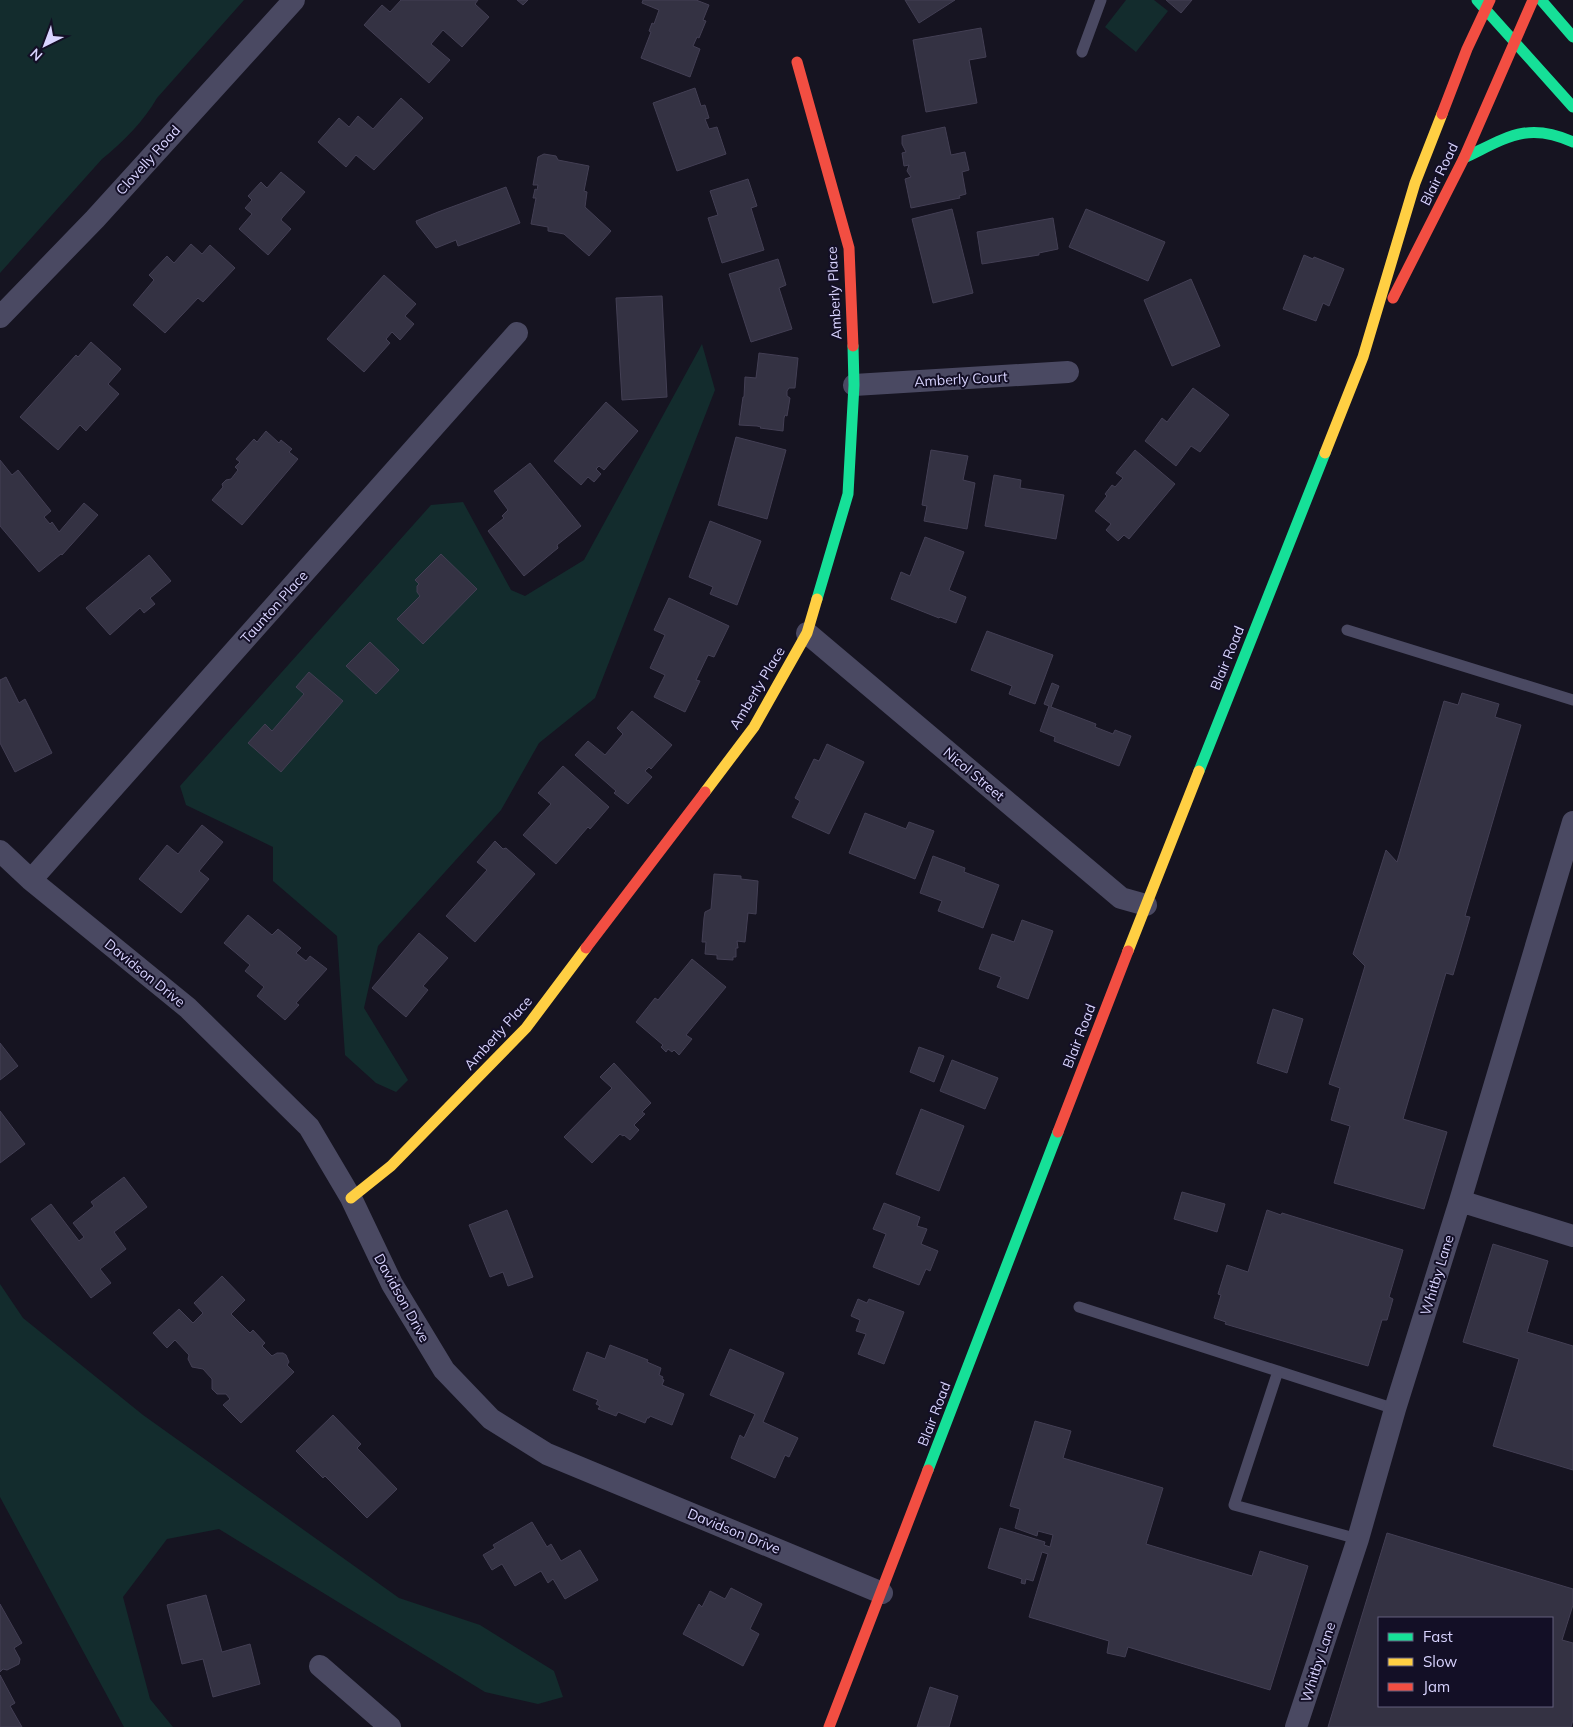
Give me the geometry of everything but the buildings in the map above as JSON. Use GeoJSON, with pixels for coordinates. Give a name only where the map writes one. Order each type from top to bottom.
{"type":"FeatureCollection","features":[{"type":"Feature","properties":{"kind":"street","name":"Clovelly Road"},"geometry":{"type":"LineString","coordinates":[[0,317],[95,219],[294,0]]}},
{"type":"Feature","properties":{"kind":"street"},"geometry":{"type":"LineString","coordinates":[[1477,0],[1488,4],[1515,42],[1573,107]]}},
{"type":"Feature","properties":{"kind":"street","name":"Blair Road"},"geometry":{"type":"LineString","coordinates":[[1363,357],[1464,158],[1533,0]]}},
{"type":"Feature","properties":{"kind":"street"},"geometry":{"type":"LineString","coordinates":[[1541,0],[1573,37]]}},
{"type":"Feature","properties":{"kind":"street","name":"Blair Road"},"geometry":{"type":"LineString","coordinates":[[829,1727],[1146,905],[1363,357],[1415,184],[1467,49],[1488,4]]}},
{"type":"Feature","properties":{"kind":"street","name":"Amberly Place"},"geometry":{"type":"LineString","coordinates":[[351,1198],[391,1166],[526,1028],[754,727],[807,633],[848,494],[854,385],[849,248],[797,62]]}},
{"type":"Feature","properties":{"kind":"street"},"geometry":{"type":"LineString","coordinates":[[1464,158],[1503,139],[1523,132],[1551,134],[1573,142]]}},
{"type":"Feature","properties":{"kind":"street","name":"Taunton Place"},"geometry":{"type":"LineString","coordinates":[[31,880],[517,334]]}},
{"type":"Feature","properties":{"kind":"street","name":"Amberly Court"},"geometry":{"type":"LineString","coordinates":[[854,385],[1068,372]]}},
{"type":"Feature","properties":{"kind":"street","name":"Nicol Street"},"geometry":{"type":"LineString","coordinates":[[807,633],[1121,898],[1146,905]]}},
{"type":"Feature","properties":{"kind":"street","name":"Whitby Lane"},"geometry":{"type":"LineString","coordinates":[[1296,1727],[1358,1539],[1395,1410],[1460,1201],[1573,822]]}},
{"type":"Feature","properties":{"kind":"street","name":"Davidson Drive"},"geometry":{"type":"LineString","coordinates":[[0,851],[31,880],[188,1008],[308,1127],[351,1198],[392,1284],[444,1370],[491,1419],[547,1454],[882,1592]]}},
{"type":"Feature","properties":{"kind":"street"},"geometry":{"type":"LineString","coordinates":[[1460,1201],[1573,1236]]}},
{"type":"Feature","properties":{"kind":"street"},"geometry":{"type":"LineString","coordinates":[[320,1666],[390,1727]]}},
{"type":"Feature","properties":{"kind":"lane"},"geometry":{"type":"LineString","coordinates":[[1082,52],[1101,0]]}},
{"type":"Feature","properties":{"kind":"lane"},"geometry":{"type":"LineString","coordinates":[[1347,630],[1573,700]]}},
{"type":"Feature","properties":{"kind":"lane"},"geometry":{"type":"LineString","coordinates":[[1079,1307],[1395,1410]]}},
{"type":"Feature","properties":{"kind":"lane"},"geometry":{"type":"LineString","coordinates":[[1278,1371],[1234,1505],[1358,1539]]}},
{"type":"Feature","properties":{"kind":"green space"},"geometry":{"type":"Polygon","coordinates":[[[0,0],[244,0],[157,98],[133,131],[102,159],[0,273],[0,0]]]}},
{"type":"Feature","properties":{"kind":"green space"},"geometry":{"type":"Polygon","coordinates":[[[1126,0],[1154,0],[1168,11],[1136,52],[1105,27],[1126,0]]]}},
{"type":"Feature","properties":{"kind":"green space"},"geometry":{"type":"Polygon","coordinates":[[[702,344],[715,390],[595,698],[539,743],[501,810],[378,946],[364,1008],[408,1080],[396,1092],[376,1083],[345,1055],[337,936],[273,881],[273,847],[186,805],[180,786],[431,505],[463,502],[511,590],[525,596],[584,560],[702,344]]]}},
{"type":"Feature","properties":{"kind":"green space"},"geometry":{"type":"Polygon","coordinates":[[[0,1284],[23,1318],[143,1415],[399,1598],[480,1625],[554,1671],[563,1697],[538,1704],[485,1692],[219,1529],[167,1539],[123,1597],[150,1699],[173,1727],[124,1727],[0,1497],[0,1284]]]}},
{"type":"Feature","properties":{"kind":"traffic: fast"},"geometry":{"type":"LineString","coordinates":[[1477,0],[1573,107]]}},
{"type":"Feature","properties":{"kind":"traffic: fast"},"geometry":{"type":"LineString","coordinates":[[1541,0],[1573,37]]}},
{"type":"Feature","properties":{"kind":"traffic: fast"},"geometry":{"type":"LineString","coordinates":[[1464,158],[1492,144],[1517,135],[1529,133],[1557,136],[1573,142]]}},
{"type":"Feature","properties":{"kind":"traffic: fast"},"geometry":{"type":"LineString","coordinates":[[817,599],[848,494],[854,385],[853,346]]}},
{"type":"Feature","properties":{"kind":"traffic: fast"},"geometry":{"type":"LineString","coordinates":[[1199,771],[1325,453]]}},
{"type":"Feature","properties":{"kind":"traffic: fast"},"geometry":{"type":"LineString","coordinates":[[928,1470],[1058,1132]]}},
{"type":"Feature","properties":{"kind":"traffic: slow"},"geometry":{"type":"LineString","coordinates":[[1325,453],[1363,357],[1415,183],[1442,114]]}},
{"type":"Feature","properties":{"kind":"traffic: slow"},"geometry":{"type":"LineString","coordinates":[[705,792],[754,727],[807,633],[817,599]]}},
{"type":"Feature","properties":{"kind":"traffic: slow"},"geometry":{"type":"LineString","coordinates":[[1128,951],[1199,771]]}},
{"type":"Feature","properties":{"kind":"traffic: slow"},"geometry":{"type":"LineString","coordinates":[[351,1198],[391,1166],[526,1028],[586,948]]}},
{"type":"Feature","properties":{"kind":"traffic: jam"},"geometry":{"type":"LineString","coordinates":[[1442,114],[1467,49],[1490,0]]}},
{"type":"Feature","properties":{"kind":"traffic: jam"},"geometry":{"type":"LineString","coordinates":[[1393,298],[1464,158],[1533,0]]}},
{"type":"Feature","properties":{"kind":"traffic: jam"},"geometry":{"type":"LineString","coordinates":[[797,62],[849,248],[853,346]]}},
{"type":"Feature","properties":{"kind":"traffic: jam"},"geometry":{"type":"LineString","coordinates":[[586,948],[705,792]]}},
{"type":"Feature","properties":{"kind":"traffic: jam"},"geometry":{"type":"LineString","coordinates":[[1058,1132],[1128,951]]}},
{"type":"Feature","properties":{"kind":"traffic: jam"},"geometry":{"type":"LineString","coordinates":[[829,1727],[928,1470]]}}]}
